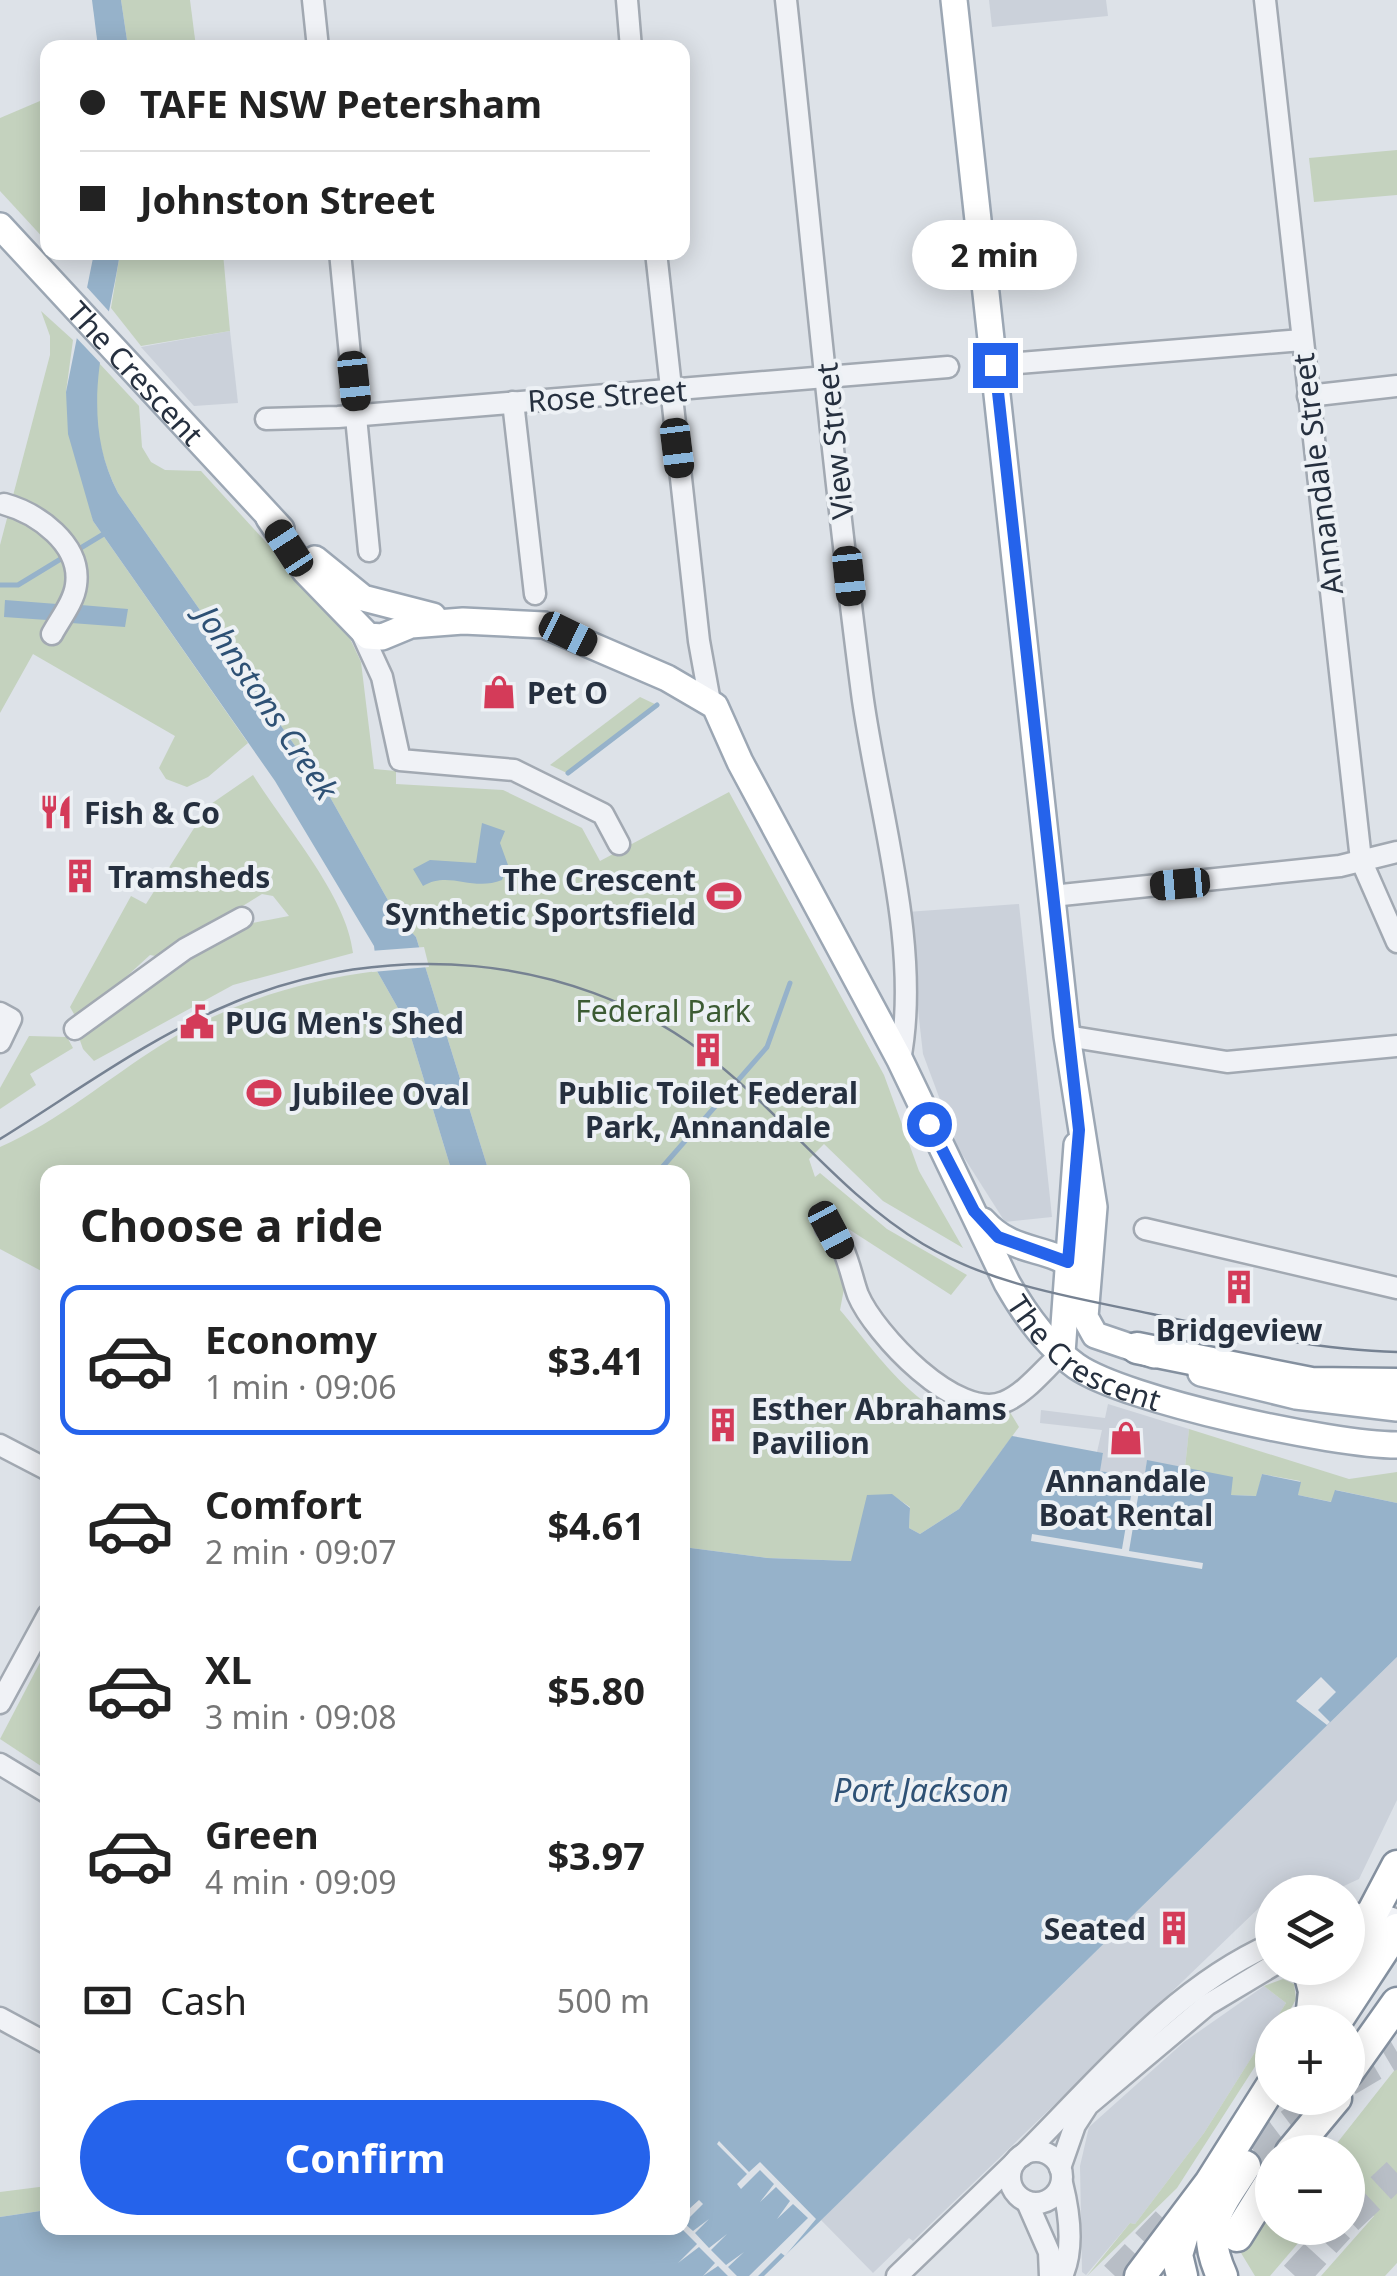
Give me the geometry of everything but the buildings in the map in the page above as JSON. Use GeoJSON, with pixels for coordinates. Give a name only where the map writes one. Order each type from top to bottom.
{"type":"FeatureCollection","features":[{"type":"Feature","properties":{"kind":"highway"},"geometry":{"type":"LineString","coordinates":[[1137,1348],[1311,1382],[1386,1385]]}},
{"type":"Feature","properties":{"kind":"highway"},"geometry":{"type":"LineString","coordinates":[[1342,2005],[1397,1866]]}},
{"type":"Feature","properties":{"kind":"highway"},"geometry":{"type":"LineString","coordinates":[[1365,2010],[1397,1968]]}},
{"type":"Feature","properties":{"kind":"highway"},"geometry":{"type":"LineString","coordinates":[[1365,2048],[1397,2003]]}},
{"type":"Feature","properties":{"kind":"highway"},"geometry":{"type":"LineString","coordinates":[[1365,2066],[1397,2032]]}},
{"type":"Feature","properties":{"kind":"highway"},"geometry":{"type":"LineString","coordinates":[[1182,2276],[1177,2255],[1183,2227],[1255,2112]]}},
{"type":"Feature","properties":{"kind":"highway"},"geometry":{"type":"LineString","coordinates":[[1222,2276],[1210,2244],[1215,2213],[1277,2115]]}},
{"type":"Feature","properties":{"kind":"highway"},"geometry":{"type":"LineString","coordinates":[[1306,2135],[1322,2115]]}},
{"type":"Feature","properties":{"kind":"highway"},"geometry":{"type":"LineString","coordinates":[[1140,2276],[1210,2182]]}},
{"type":"Feature","properties":{"kind":"highway"},"geometry":{"type":"LineString","coordinates":[[1237,2236],[1255,2207]]}},
{"type":"Feature","properties":{"kind":"main road"},"geometry":{"type":"LineString","coordinates":[[954,0],[1067,1036],[1094,1207],[1088,1282],[1079,1294],[1062,1353]]}},
{"type":"Feature","properties":{"kind":"main road","name":"The Crescent"},"geometry":{"type":"LineString","coordinates":[[0,226],[269,518],[339,581],[360,596],[463,622]]}},
{"type":"Feature","properties":{"kind":"main road","name":"The Crescent"},"geometry":{"type":"LineString","coordinates":[[269,518],[305,571],[358,626]]}},
{"type":"Feature","properties":{"kind":"main road"},"geometry":{"type":"LineString","coordinates":[[377,601],[392,615],[390,632],[372,637],[358,626],[360,608],[377,601]]}},
{"type":"Feature","properties":{"kind":"main road","name":"The Crescent"},"geometry":{"type":"LineString","coordinates":[[390,632],[463,622],[544,625],[710,702],[722,717],[740,762],[900,1060],[1012,1292],[1062,1353],[1100,1379],[1164,1398],[1326,1440],[1397,1445]]}},
{"type":"Feature","properties":{"kind":"main road","name":"The Crescent"},"geometry":{"type":"LineString","coordinates":[[655,675],[700,709],[740,762]]}},
{"type":"Feature","properties":{"kind":"main road"},"geometry":{"type":"LineString","coordinates":[[1062,1353],[1079,1130]]}},
{"type":"Feature","properties":{"kind":"main road"},"geometry":{"type":"LineString","coordinates":[[974,1211],[1005,1242],[1068,1262],[1088,1282]]}},
{"type":"Feature","properties":{"kind":"main road","name":"The Crescent"},"geometry":{"type":"LineString","coordinates":[[1088,1282],[1085,1317],[1090,1331],[1219,1380],[1326,1401],[1397,1408]]}},
{"type":"Feature","properties":{"kind":"street"},"geometry":{"type":"LineString","coordinates":[[313,0],[317,40]]}},
{"type":"Feature","properties":{"kind":"street"},"geometry":{"type":"LineString","coordinates":[[627,0],[630,40]]}},
{"type":"Feature","properties":{"kind":"street","name":"View Street"},"geometry":{"type":"LineString","coordinates":[[786,0],[860,684],[890,842],[907,1004],[900,1060]]}},
{"type":"Feature","properties":{"kind":"street","name":"Annandale Street"},"geometry":{"type":"LineString","coordinates":[[1265,0],[1361,860],[1397,942]]}},
{"type":"Feature","properties":{"kind":"street"},"geometry":{"type":"LineString","coordinates":[[341,260],[369,551]]}},
{"type":"Feature","properties":{"kind":"street"},"geometry":{"type":"LineString","coordinates":[[657,260],[699,641],[710,702]]}},
{"type":"Feature","properties":{"kind":"street"},"geometry":{"type":"LineString","coordinates":[[995,365],[1302,340]]}},
{"type":"Feature","properties":{"kind":"street","name":"Rose Street"},"geometry":{"type":"LineString","coordinates":[[266,419],[948,367]]}},
{"type":"Feature","properties":{"kind":"street"},"geometry":{"type":"LineString","coordinates":[[1308,396],[1397,386]]}},
{"type":"Feature","properties":{"kind":"street"},"geometry":{"type":"LineString","coordinates":[[513,402],[535,594]]}},
{"type":"Feature","properties":{"kind":"street"},"geometry":{"type":"LineString","coordinates":[[1,501],[40,518],[70,555],[75,590],[52,634]]}},
{"type":"Feature","properties":{"kind":"street"},"geometry":{"type":"LineString","coordinates":[[358,626],[381,674],[400,760],[514,770],[603,814],[618,844]]}},
{"type":"Feature","properties":{"kind":"street"},"geometry":{"type":"LineString","coordinates":[[390,632],[386,654],[394,685],[390,713]]}},
{"type":"Feature","properties":{"kind":"street"},"geometry":{"type":"LineString","coordinates":[[655,675],[690,672],[699,641]]}},
{"type":"Feature","properties":{"kind":"street"},"geometry":{"type":"LineString","coordinates":[[1052,896],[1340,866],[1397,852]]}},
{"type":"Feature","properties":{"kind":"street"},"geometry":{"type":"LineString","coordinates":[[75,1029],[186,949],[242,918]]}},
{"type":"Feature","properties":{"kind":"street"},"geometry":{"type":"LineString","coordinates":[[0,1042],[6,1016]]}},
{"type":"Feature","properties":{"kind":"street"},"geometry":{"type":"LineString","coordinates":[[1067,1036],[1226,1062],[1397,1046]]}},
{"type":"Feature","properties":{"kind":"street"},"geometry":{"type":"LineString","coordinates":[[826,1228],[856,1276],[856,1292],[874,1320],[946,1390],[978,1404],[1006,1402],[1062,1353]]}},
{"type":"Feature","properties":{"kind":"street"},"geometry":{"type":"LineString","coordinates":[[1145,1229],[1397,1288]]}},
{"type":"Feature","properties":{"kind":"street"},"geometry":{"type":"LineString","coordinates":[[0,1445],[40,1466]]}},
{"type":"Feature","properties":{"kind":"street"},"geometry":{"type":"LineString","coordinates":[[0,1703],[40,1630]]}},
{"type":"Feature","properties":{"kind":"street"},"geometry":{"type":"LineString","coordinates":[[0,1764],[40,1788]]}},
{"type":"Feature","properties":{"kind":"street"},"geometry":{"type":"LineString","coordinates":[[897,2276],[1184,1999],[1255,1953]]}},
{"type":"Feature","properties":{"kind":"street"},"geometry":{"type":"LineString","coordinates":[[966,2208],[992,2195],[1052,2198],[1076,2124],[1088,2105],[1206,2005],[1255,1976]]}},
{"type":"Feature","properties":{"kind":"street"},"geometry":{"type":"LineString","coordinates":[[0,2018],[40,2040]]}},
{"type":"Feature","properties":{"kind":"street"},"geometry":{"type":"LineString","coordinates":[[1018,2159],[1044,2152],[1061,2175],[1068,2208],[1069,2247],[1062,2276]]}},
{"type":"Feature","properties":{"kind":"street"},"geometry":{"type":"LineString","coordinates":[[1018,2159],[1010,2177],[1049,2252],[1050,2276]]}},
{"type":"Feature","properties":{"kind":"shaded area"},"geometry":{"type":"Polygon","coordinates":[[[989,0],[1106,0],[1108,16],[992,27],[989,0]]]}},
{"type":"Feature","properties":{"kind":"shaded area"},"geometry":{"type":"Polygon","coordinates":[[[230,331],[238,403],[194,406],[141,347],[230,331]]]}},
{"type":"Feature","properties":{"kind":"shaded area"},"geometry":{"type":"Polygon","coordinates":[[[1019,904],[1052,1217],[1005,1222],[958,1148],[923,1054],[907,912],[1019,904]]]}},
{"type":"Feature","properties":{"kind":"shaded area"},"geometry":{"type":"Polygon","coordinates":[[[1108,1404],[1189,1429],[1185,1468],[1147,1461],[1144,1479],[1099,1471],[1103,1454],[1097,1452],[1102,1430],[1040,1423],[1041,1410],[1105,1418],[1108,1404]]]}},
{"type":"Feature","properties":{"kind":"shaded area"},"geometry":{"type":"Polygon","coordinates":[[[1397,1657],[1397,1800],[1361,1875],[1255,1875],[1255,1912],[913,2241],[909,2238],[873,2273],[821,2220],[1397,1657]]]}},
{"type":"Feature","properties":{"kind":"shaded area"},"geometry":{"type":"Polygon","coordinates":[[[1264,1986],[1286,2003],[1255,2005],[1255,2052],[1204,2133],[1135,2224],[1130,2223],[1086,2275],[1082,2272],[1080,2166],[1089,2127],[1184,2042],[1264,1986]]]}},
{"type":"Feature","properties":{"kind":"green space"},"geometry":{"type":"Polygon","coordinates":[[[121,0],[190,0],[195,40],[127,40],[121,0]]]}},
{"type":"Feature","properties":{"kind":"green space"},"geometry":{"type":"Polygon","coordinates":[[[40,101],[40,234],[0,191],[0,118],[40,101]]]}},
{"type":"Feature","properties":{"kind":"green space"},"geometry":{"type":"Polygon","coordinates":[[[1397,150],[1397,195],[1314,202],[1309,158],[1397,150]]]}},
{"type":"Feature","properties":{"kind":"green space"},"geometry":{"type":"Polygon","coordinates":[[[119,260],[224,260],[230,331],[141,346],[111,308],[119,260]]]}},
{"type":"Feature","properties":{"kind":"green space"},"geometry":{"type":"Polygon","coordinates":[[[41,311],[73,340],[66,392],[93,521],[248,743],[208,777],[187,787],[166,779],[159,768],[175,736],[33,654],[0,713],[0,545],[50,355],[50,336],[41,311]]]}},
{"type":"Feature","properties":{"kind":"green space","name":"Federal Park"},"geometry":{"type":"Polygon","coordinates":[[[99,363],[139,406],[142,447],[151,462],[165,470],[201,471],[346,630],[361,662],[374,769],[396,771],[396,784],[503,790],[582,828],[600,861],[729,792],[884,1075],[919,1171],[963,1248],[883,1201],[824,1144],[809,1159],[815,1177],[820,1173],[887,1229],[967,1275],[951,1295],[833,1219],[826,1223],[846,1278],[840,1310],[899,1380],[934,1408],[954,1418],[975,1424],[979,1411],[1008,1409],[1019,1427],[959,1509],[920,1534],[909,1528],[910,1507],[892,1495],[852,1561],[767,1558],[690,1548],[690,1165],[487,1165],[416,937],[398,918],[326,790],[118,493],[105,461],[96,397],[99,363]]]}},
{"type":"Feature","properties":{"kind":"green space"},"geometry":{"type":"Polygon","coordinates":[[[640,697],[659,706],[569,774],[550,765],[640,697]]]}},
{"type":"Feature","properties":{"kind":"green space"},"geometry":{"type":"Polygon","coordinates":[[[253,775],[327,885],[348,931],[353,953],[233,985],[94,1061],[83,1049],[77,1032],[225,932],[289,916],[273,896],[262,894],[161,957],[150,955],[78,1021],[70,1007],[131,896],[146,904],[208,806],[253,775]]]}},
{"type":"Feature","properties":{"kind":"green space"},"geometry":{"type":"Polygon","coordinates":[[[377,971],[407,1024],[450,1165],[40,1165],[40,1270],[0,1249],[0,1147],[42,1125],[186,1030],[265,996],[377,971]]]}},
{"type":"Feature","properties":{"kind":"green space"},"geometry":{"type":"Polygon","coordinates":[[[29,1036],[67,1037],[73,1048],[30,1074],[36,1085],[0,1109],[0,1088],[29,1036]]]}},
{"type":"Feature","properties":{"kind":"green space"},"geometry":{"type":"Polygon","coordinates":[[[1189,1429],[1349,1479],[1397,1472],[1397,1503],[1336,1490],[1332,1502],[1298,1495],[1300,1481],[1262,1474],[1257,1496],[1230,1495],[1185,1468],[1189,1429]]]}},
{"type":"Feature","properties":{"kind":"green space"},"geometry":{"type":"Polygon","coordinates":[[[40,1662],[40,1765],[0,1739],[40,1662]]]}},
{"type":"Feature","properties":{"kind":"green space"},"geometry":{"type":"Polygon","coordinates":[[[1294,1985],[1293,2005],[1285,2005],[1264,1986],[1294,1985]]]}},
{"type":"Feature","properties":{"kind":"green space"},"geometry":{"type":"Polygon","coordinates":[[[1255,2052],[1255,2066],[1177,2188],[1087,2276],[1130,2223],[1135,2224],[1204,2133],[1255,2052]]]}},
{"type":"Feature","properties":{"kind":"green space"},"geometry":{"type":"Polygon","coordinates":[[[1397,2067],[1397,2263],[1385,2276],[1321,2276],[1348,2245],[1365,2245],[1365,2226],[1374,2216],[1365,2207],[1365,2135],[1343,2135],[1359,2115],[1365,2115],[1365,2108],[1397,2067]]]}},
{"type":"Feature","properties":{"kind":"green space"},"geometry":{"type":"Polygon","coordinates":[[[40,2187],[40,2211],[0,2217],[0,2192],[40,2187]]]}},
{"type":"Feature","properties":{"kind":"green space"},"geometry":{"type":"Polygon","coordinates":[[[1255,2230],[1255,2245],[1296,2245],[1270,2276],[1255,2276],[1238,2248],[1255,2230]]]}},
{"type":"Feature","properties":{"kind":"water"},"geometry":{"type":"Polygon","coordinates":[[[92,0],[121,0],[127,40],[97,40],[92,0]]]}},
{"type":"Feature","properties":{"kind":"water","name":"Johnstons Creek"},"geometry":{"type":"Polygon","coordinates":[[[93,260],[119,260],[103,344],[97,404],[99,434],[118,493],[326,790],[398,918],[416,937],[487,1165],[450,1165],[407,1024],[377,971],[374,946],[275,781],[93,521],[68,434],[66,392],[93,260]]]}},
{"type":"Feature","properties":{"kind":"water"},"geometry":{"type":"Polygon","coordinates":[[[5,600],[57,604],[47,620],[4,617],[5,600]]]}},
{"type":"Feature","properties":{"kind":"water"},"geometry":{"type":"Polygon","coordinates":[[[81,605],[128,609],[125,627],[71,623],[81,605]]]}},
{"type":"Feature","properties":{"kind":"water"},"geometry":{"type":"Polygon","coordinates":[[[482,823],[505,831],[500,843],[508,865],[502,880],[481,884],[442,880],[423,886],[413,869],[430,860],[476,863],[482,823]]]}},
{"type":"Feature","properties":{"kind":"water","name":"Port Jackson"},"geometry":{"type":"Polygon","coordinates":[[[1012,1436],[1103,1453],[1100,1471],[1144,1479],[1147,1460],[1233,1477],[1231,1495],[1256,1496],[1262,1474],[1301,1482],[1298,1495],[1331,1502],[1335,1490],[1397,1503],[1397,1657],[764,2276],[0,2276],[0,2217],[40,2211],[40,2235],[690,2235],[690,1548],[767,1558],[851,1561],[867,1495],[892,1494],[910,1508],[909,1528],[920,1534],[959,1509],[1012,1436]]]}},
{"type":"Feature","properties":{"kind":"pier"},"geometry":{"type":"Polygon","coordinates":[[[84,284],[114,317],[104,367],[70,331],[84,284]]]}},
{"type":"Feature","properties":{"kind":"pier"},"geometry":{"type":"Polygon","coordinates":[[[424,947],[429,967],[372,972],[370,951],[424,947]]]}},
{"type":"Feature","properties":{"kind":"pier"},"geometry":{"type":"Polygon","coordinates":[[[1134,1478],[1141,1479],[1129,1551],[1203,1563],[1202,1569],[1031,1541],[1032,1534],[1122,1549],[1134,1478]]]}},
{"type":"Feature","properties":{"kind":"pier"},"geometry":{"type":"Polygon","coordinates":[[[1321,1677],[1336,1692],[1318,1710],[1330,1722],[1327,1725],[1296,1701],[1321,1677]]]}},
{"type":"Feature","properties":{"kind":"pier"},"geometry":{"type":"Polygon","coordinates":[[[719,2141],[749,2172],[760,2162],[816,2219],[785,2256],[781,2253],[758,2276],[749,2276],[808,2218],[793,2204],[777,2219],[790,2201],[776,2187],[760,2202],[774,2184],[760,2170],[741,2189],[737,2184],[747,2174],[717,2144],[719,2141]]]}},
{"type":"Feature","properties":{"kind":"pier"},"geometry":{"type":"Polygon","coordinates":[[[699,2200],[703,2204],[690,2217],[690,2208],[699,2200]]]}},
{"type":"Feature","properties":{"kind":"pier"},"geometry":{"type":"Polygon","coordinates":[[[709,2219],[695,2233],[709,2248],[727,2234],[711,2250],[726,2265],[744,2252],[728,2267],[737,2276],[728,2276],[718,2266],[703,2276],[715,2263],[699,2247],[678,2263],[697,2244],[688,2235],[690,2228],[693,2231],[709,2219]]]}},
{"type":"Feature","properties":{"kind":"waterway"},"geometry":{"type":"LineString","coordinates":[[74,552],[107,532]]}},
{"type":"Feature","properties":{"kind":"waterway"},"geometry":{"type":"LineString","coordinates":[[0,585],[18,585],[64,557]]}},
{"type":"Feature","properties":{"kind":"waterway"},"geometry":{"type":"LineString","coordinates":[[568,773],[657,705]]}},
{"type":"Feature","properties":{"kind":"waterway"},"geometry":{"type":"LineString","coordinates":[[664,1165],[767,1047],[790,983]]}},
{"type":"Feature","properties":{"kind":"tunnel"},"geometry":{"type":"LineString","coordinates":[[1365,2071],[1397,2052]]}},
{"type":"Feature","properties":{"kind":"tunnel"},"geometry":{"type":"LineString","coordinates":[[1218,2178],[1301,2115]]}},
{"type":"Feature","properties":{"kind":"tunnel"},"geometry":{"type":"LineString","coordinates":[[1365,2203],[1397,2173]]}},
{"type":"Feature","properties":{"kind":"tunnel"},"geometry":{"type":"LineString","coordinates":[[1115,2276],[1171,2217]]}},
{"type":"Feature","properties":{"kind":"tunnel"},"geometry":{"type":"LineString","coordinates":[[1295,2276],[1323,2245]]}},
{"type":"Feature","properties":{"kind":"tram line"},"geometry":{"type":"LineString","coordinates":[[0,1139],[144,1048],[235,1002],[293,982],[353,970],[414,964],[475,966],[535,976],[593,993],[649,1018],[730,1074],[836,1176],[892,1223],[923,1244],[978,1270],[1064,1295],[1243,1333],[1335,1348],[1397,1352]]}},
{"type":"Feature","properties":{"kind":"place","name":"Pet O"},"geometry":{"type":"Point","coordinates":[499,692]}},
{"type":"Feature","properties":{"kind":"place","name":"Fish & Co"},"geometry":{"type":"Point","coordinates":[56,812]}},
{"type":"Feature","properties":{"kind":"place","name":"Tramsheds"},"geometry":{"type":"Point","coordinates":[80,876]}},
{"type":"Feature","properties":{"kind":"place","name":"The Crescent Synthetic Sportsfield"},"geometry":{"type":"Point","coordinates":[724,896]}},
{"type":"Feature","properties":{"kind":"place","name":"PUG Men's Shed"},"geometry":{"type":"Point","coordinates":[197,1022]}},
{"type":"Feature","properties":{"kind":"place","name":"Public Toilet Federal Park, Annandale"},"geometry":{"type":"Point","coordinates":[708,1050]}},
{"type":"Feature","properties":{"kind":"place","name":"Jubilee Oval"},"geometry":{"type":"Point","coordinates":[264,1093]}},
{"type":"Feature","properties":{"kind":"place","name":"Bridgeview"},"geometry":{"type":"Point","coordinates":[1239,1287]}},
{"type":"Feature","properties":{"kind":"place","name":"Esther Abrahams Pavilion"},"geometry":{"type":"Point","coordinates":[723,1425]}},
{"type":"Feature","properties":{"kind":"place","name":"Annandale Boat Rental"},"geometry":{"type":"Point","coordinates":[1126,1438]}},
{"type":"Feature","properties":{"kind":"place","name":"Seated"},"geometry":{"type":"Point","coordinates":[1174,1928]}},
{"type":"Feature","properties":{"kind":"route"},"geometry":{"type":"LineString","coordinates":[[929,1124],[974,1211],[998,1237],[1008,1244],[1068,1262],[1079,1130],[995,365]]}}]}
